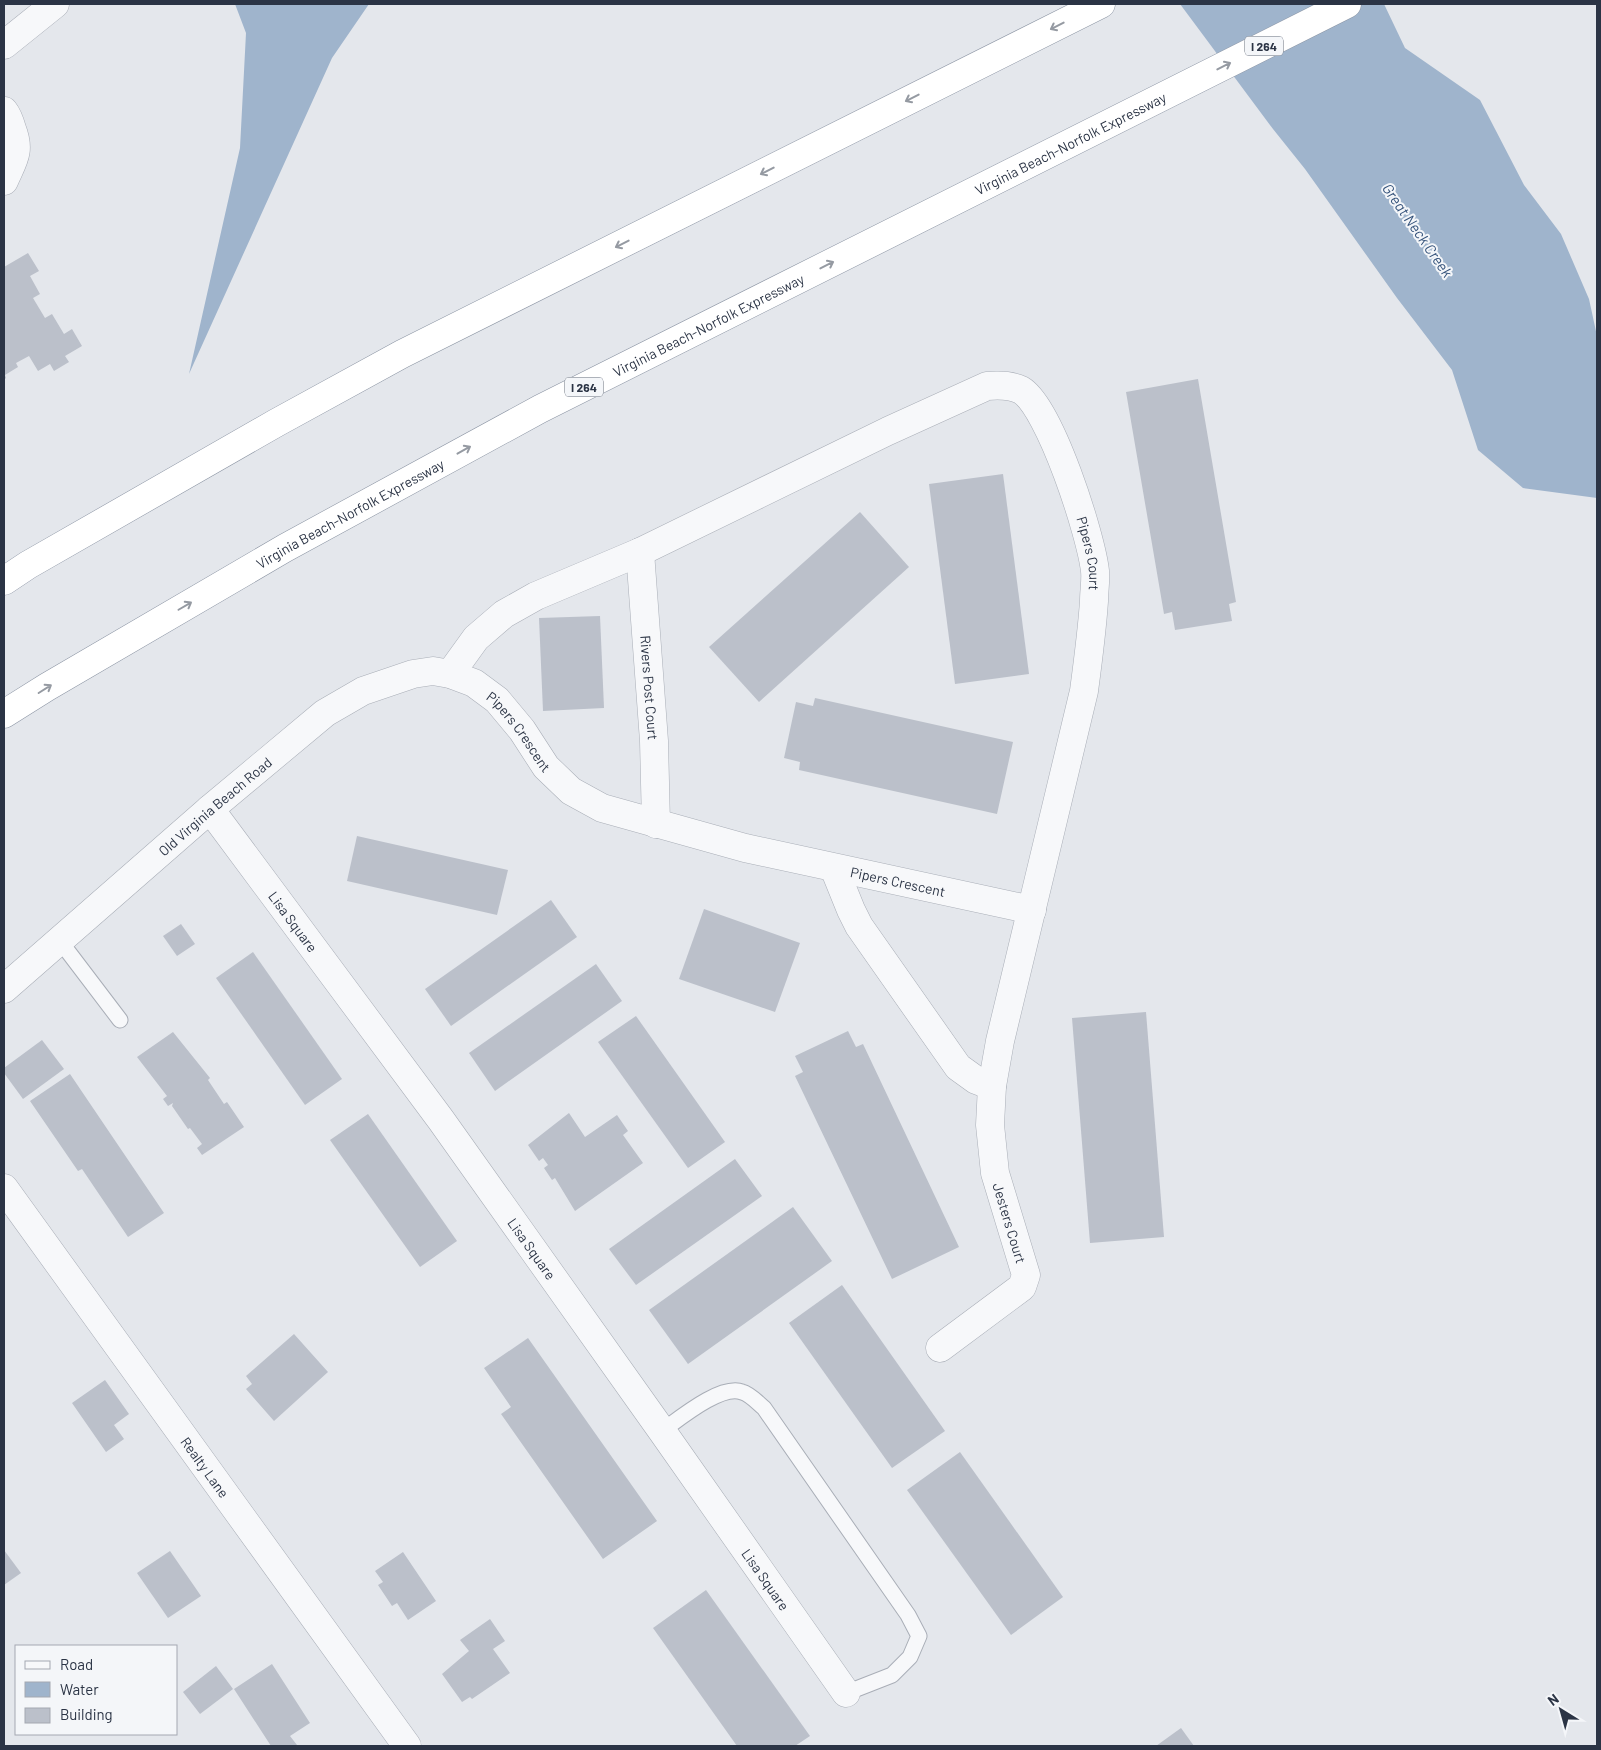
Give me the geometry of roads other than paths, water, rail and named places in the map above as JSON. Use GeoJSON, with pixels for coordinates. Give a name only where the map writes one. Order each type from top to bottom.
{"type":"FeatureCollection","features":[{"type":"Feature","properties":{"kind":"highway"},"geometry":{"type":"LineString","coordinates":[[4,581],[28,565],[276,423],[402,354],[1101,4]]}},
{"type":"Feature","properties":{"kind":"highway","name":"Virginia Beach-Norfolk Expressway"},"geometry":{"type":"LineString","coordinates":[[4,714],[285,548],[540,409],[1347,4]]}},
{"type":"Feature","properties":{"kind":"street"},"geometry":{"type":"LineString","coordinates":[[4,45],[55,4]]}},
{"type":"Feature","properties":{"kind":"street"},"geometry":{"type":"LineString","coordinates":[[4,111],[18,142],[16,153],[4,181]]}},
{"type":"Feature","properties":{"kind":"street","name":"Pipers Court"},"geometry":{"type":"LineString","coordinates":[[640,552],[987,386],[1002,385],[1021,390],[1034,403],[1059,452],[1083,518],[1095,572],[1092,638],[1084,692],[1032,910]]}},
{"type":"Feature","properties":{"kind":"street"},"geometry":{"type":"LineString","coordinates":[[450,674],[476,638],[504,614],[536,596],[640,552]]}},
{"type":"Feature","properties":{"kind":"street","name":"Rivers Post Court"},"geometry":{"type":"LineString","coordinates":[[640,552],[654,740],[656,824]]}},
{"type":"Feature","properties":{"kind":"street","name":"Old Virginia Beach Road"},"geometry":{"type":"LineString","coordinates":[[4,989],[210,809],[325,713],[363,691],[413,674],[433,671],[450,674]]}},
{"type":"Feature","properties":{"kind":"street","name":"Pipers Crescent"},"geometry":{"type":"LineString","coordinates":[[450,674],[474,683],[497,700],[522,730],[546,767],[571,791],[602,808],[745,848],[1032,910]]}},
{"type":"Feature","properties":{"kind":"street","name":"Lisa Square"},"geometry":{"type":"LineString","coordinates":[[210,809],[441,1120],[846,1693]]}},
{"type":"Feature","properties":{"kind":"street"},"geometry":{"type":"LineString","coordinates":[[834,868],[850,910],[859,926],[958,1067],[976,1080],[992,1086]]}},
{"type":"Feature","properties":{"kind":"street","name":"Jesters Court"},"geometry":{"type":"LineString","coordinates":[[940,1348],[1022,1287],[1026,1275],[995,1173],[990,1125],[992,1086],[1000,1041],[1032,910]]}},
{"type":"Feature","properties":{"kind":"street","name":"Realty Lane"},"geometry":{"type":"LineString","coordinates":[[4,1188],[407,1746]]}},
{"type":"Feature","properties":{"kind":"lane"},"geometry":{"type":"LineString","coordinates":[[60,941],[120,1020]]}},
{"type":"Feature","properties":{"kind":"lane"},"geometry":{"type":"LineString","coordinates":[[662,1431],[706,1400],[731,1391],[743,1392],[764,1408],[908,1615],[919,1636],[910,1657],[892,1676],[846,1693]]}},
{"type":"Feature","properties":{"kind":"water"},"geometry":{"type":"Polygon","coordinates":[[[235,4],[369,4],[332,58],[189,374],[240,148],[246,33],[235,4]]]}},
{"type":"Feature","properties":{"kind":"water","name":"Great Neck Creek"},"geometry":{"type":"Polygon","coordinates":[[[1180,4],[1384,4],[1405,48],[1480,100],[1524,185],[1561,234],[1589,299],[1597,336],[1597,498],[1523,488],[1478,450],[1452,370],[1397,298],[1305,169],[1180,4]]]}}]}
